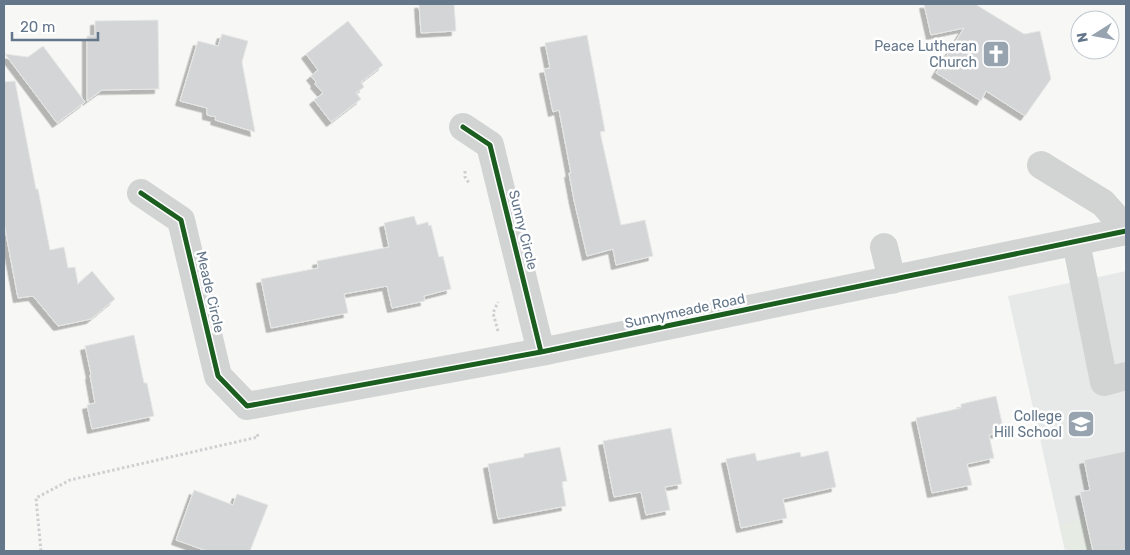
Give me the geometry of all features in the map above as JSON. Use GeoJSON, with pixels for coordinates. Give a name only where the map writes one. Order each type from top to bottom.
{"type":"FeatureCollection","features":[{"type":"Feature","properties":{"kind":"street","name":"Sunny Circle"},"geometry":{"type":"LineString","coordinates":[[463,127],[490,145],[540,352]]}},
{"type":"Feature","properties":{"kind":"street"},"geometry":{"type":"LineString","coordinates":[[1041,165],[1103,203],[1126,230]]}},
{"type":"Feature","properties":{"kind":"street","name":"Meade Circle"},"geometry":{"type":"LineString","coordinates":[[141,193],[181,220],[218,376],[247,406]]}},
{"type":"Feature","properties":{"kind":"street","name":"Sunnymeade Road"},"geometry":{"type":"LineString","coordinates":[[247,406],[540,352],[1076,242],[1126,230]]}},
{"type":"Feature","properties":{"kind":"street"},"geometry":{"type":"LineString","coordinates":[[1076,242],[1104,382],[1126,376]]}},
{"type":"Feature","properties":{"kind":"street"},"geometry":{"type":"LineString","coordinates":[[884,247],[892,280]]}},
{"type":"Feature","properties":{"kind":"path"},"geometry":{"type":"LineString","coordinates":[[41,551],[36,498],[70,480],[258,437],[247,406]]}},
{"type":"Feature","properties":{"kind":"shaded area","name":"College Hill School"},"geometry":{"type":"Polygon","coordinates":[[[1126,271],[1126,551],[1065,551],[1008,296],[1126,271]]]}},
{"type":"Feature","properties":{"kind":"shaded area"},"geometry":{"type":"Polygon","coordinates":[[[1086,517],[1093,551],[1066,551],[1060,525],[1086,517]]]}},
{"type":"Feature","properties":{"kind":"building"},"geometry":{"type":"Polygon","coordinates":[[[419,4],[454,4],[456,31],[421,33],[419,4]]]}},
{"type":"Feature","properties":{"kind":"building","name":"Peace Lutheran Church"},"geometry":{"type":"Polygon","coordinates":[[[924,4],[975,4],[1024,34],[1040,31],[1051,79],[1025,116],[986,91],[981,101],[936,73],[964,28],[931,35],[924,4]]]}},
{"type":"Feature","properties":{"kind":"building"},"geometry":{"type":"Polygon","coordinates":[[[158,20],[159,89],[102,90],[87,101],[87,36],[95,36],[95,21],[158,20]]]}},
{"type":"Feature","properties":{"kind":"building"},"geometry":{"type":"Polygon","coordinates":[[[348,21],[383,65],[361,82],[364,87],[356,93],[361,99],[331,122],[314,100],[323,93],[311,76],[318,70],[306,54],[348,21]]]}},
{"type":"Feature","properties":{"kind":"building"},"geometry":{"type":"Polygon","coordinates":[[[222,34],[248,41],[242,62],[255,132],[215,120],[216,117],[207,115],[207,108],[180,101],[198,41],[218,46],[222,34]]]}},
{"type":"Feature","properties":{"kind":"building"},"geometry":{"type":"Polygon","coordinates":[[[587,35],[605,131],[600,132],[621,225],[645,220],[653,256],[616,265],[613,249],[587,256],[574,200],[559,110],[553,112],[544,69],[550,68],[545,43],[587,35]]]}},
{"type":"Feature","properties":{"kind":"building"},"geometry":{"type":"Polygon","coordinates":[[[43,46],[85,102],[57,123],[5,54],[28,57],[43,46]]]}},
{"type":"Feature","properties":{"kind":"building"},"geometry":{"type":"Polygon","coordinates":[[[15,81],[50,250],[64,247],[68,268],[75,267],[78,284],[92,271],[115,299],[91,319],[58,326],[33,296],[18,298],[4,223],[4,82],[15,81]]]}},
{"type":"Feature","properties":{"kind":"building"},"geometry":{"type":"Polygon","coordinates":[[[414,216],[417,225],[428,222],[429,226],[431,225],[439,257],[443,256],[451,289],[424,296],[425,301],[392,308],[387,286],[344,294],[348,313],[271,328],[261,279],[318,268],[317,261],[389,247],[384,223],[414,216]]]}},
{"type":"Feature","properties":{"kind":"building"},"geometry":{"type":"Polygon","coordinates":[[[134,335],[144,383],[147,383],[154,416],[92,429],[87,405],[95,403],[85,346],[134,335]]]}},
{"type":"Feature","properties":{"kind":"building"},"geometry":{"type":"Polygon","coordinates":[[[996,396],[1004,432],[989,435],[994,458],[967,464],[972,485],[932,493],[916,418],[961,408],[961,404],[996,396]]]}},
{"type":"Feature","properties":{"kind":"building"},"geometry":{"type":"Polygon","coordinates":[[[671,428],[682,484],[665,487],[670,510],[646,515],[641,492],[614,497],[603,441],[671,428]]]}},
{"type":"Feature","properties":{"kind":"building"},"geometry":{"type":"Polygon","coordinates":[[[560,447],[567,481],[562,482],[566,506],[498,519],[488,464],[560,447]]]}},
{"type":"Feature","properties":{"kind":"building"},"geometry":{"type":"Polygon","coordinates":[[[828,451],[836,487],[783,499],[787,518],[741,528],[726,459],[755,453],[757,461],[800,452],[801,457],[828,451]]]}},
{"type":"Feature","properties":{"kind":"building"},"geometry":{"type":"Polygon","coordinates":[[[1126,451],[1126,551],[1093,551],[1080,492],[1090,490],[1084,460],[1126,451]]]}},
{"type":"Feature","properties":{"kind":"building"},"geometry":{"type":"Polygon","coordinates":[[[194,490],[233,505],[237,494],[268,505],[250,551],[207,551],[176,540],[194,490]]]}},
{"type":"Feature","properties":{"kind":"cycle path"},"geometry":{"type":"LineString","coordinates":[[463,127],[490,145],[541,352]]}},
{"type":"Feature","properties":{"kind":"cycle path"},"geometry":{"type":"LineString","coordinates":[[141,193],[181,220],[218,376],[247,406],[541,352],[1126,231]]}},
{"type":"Feature","properties":{"kind":"place","name":"Peace Lutheran Church"},"geometry":{"type":"Point","coordinates":[996,54]}},
{"type":"Feature","properties":{"kind":"place","name":"College Hill School"},"geometry":{"type":"Point","coordinates":[1081,424]}}]}
